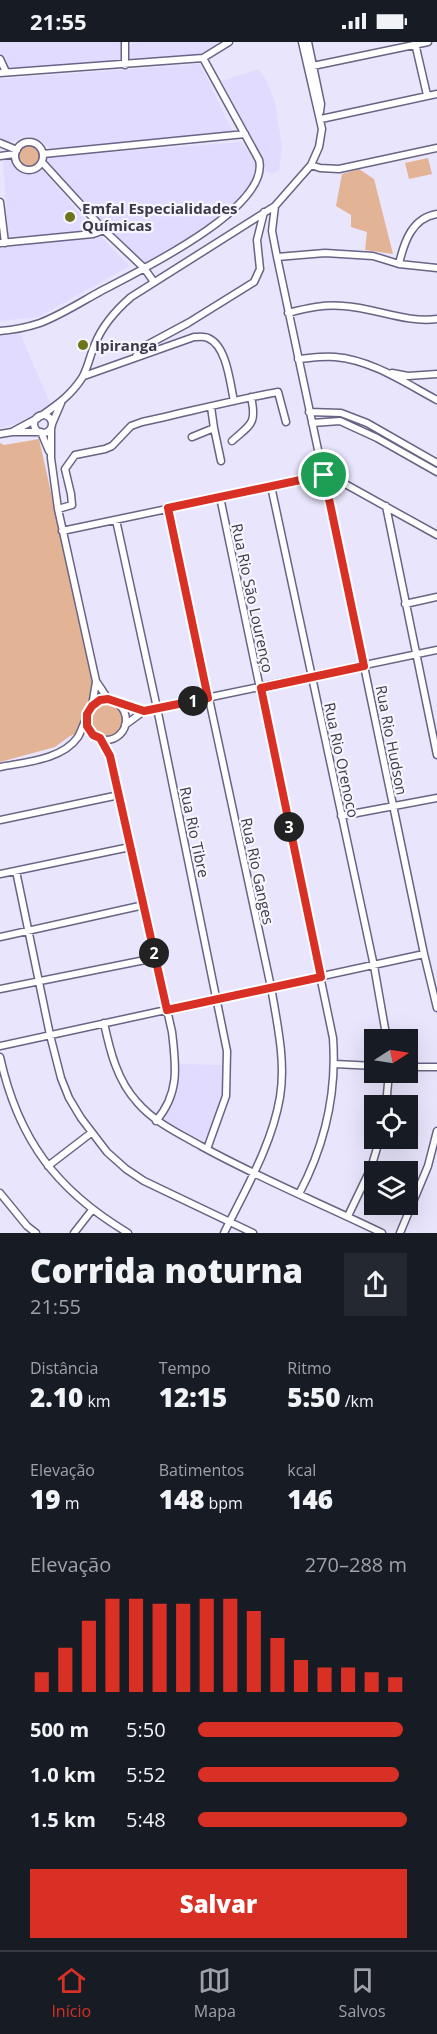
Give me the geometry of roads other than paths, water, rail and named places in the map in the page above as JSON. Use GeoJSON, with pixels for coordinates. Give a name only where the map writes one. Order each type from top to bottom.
{"type":"FeatureCollection","features":[{"type":"Feature","properties":{"kind":"street"},"geometry":{"type":"LineString","coordinates":[[125,42],[125,65]]}},
{"type":"Feature","properties":{"kind":"street"},"geometry":{"type":"LineString","coordinates":[[0,59],[3,72],[125,65],[203,58],[229,42]]}},
{"type":"Feature","properties":{"kind":"street"},"geometry":{"type":"LineString","coordinates":[[12,432],[40,416],[71,393],[84,376],[96,340],[112,314],[131,297],[275,206],[311,165],[321,139],[321,104],[302,42]]}},
{"type":"Feature","properties":{"kind":"street"},"geometry":{"type":"LineString","coordinates":[[308,42],[310,66]]}},
{"type":"Feature","properties":{"kind":"street"},"geometry":{"type":"LineString","coordinates":[[310,66],[428,42]]}},
{"type":"Feature","properties":{"kind":"street"},"geometry":{"type":"LineString","coordinates":[[415,43],[427,95]]}},
{"type":"Feature","properties":{"kind":"street"},"geometry":{"type":"LineString","coordinates":[[0,331],[42,322],[144,268],[216,224],[232,211],[254,186],[258,180],[260,166],[246,134],[203,58]]}},
{"type":"Feature","properties":{"kind":"street"},"geometry":{"type":"LineString","coordinates":[[320,116],[437,94]]}},
{"type":"Feature","properties":{"kind":"street"},"geometry":{"type":"LineString","coordinates":[[43,154],[246,134]]}},
{"type":"Feature","properties":{"kind":"street"},"geometry":{"type":"LineString","coordinates":[[0,156],[16,152],[23,143],[32,142],[39,146],[43,154],[42,162],[36,168],[28,170],[17,163],[16,152]]}},
{"type":"Feature","properties":{"kind":"street"},"geometry":{"type":"LineString","coordinates":[[0,143],[16,152]]}},
{"type":"Feature","properties":{"kind":"street"},"geometry":{"type":"LineString","coordinates":[[311,165],[339,169],[437,148]]}},
{"type":"Feature","properties":{"kind":"street"},"geometry":{"type":"LineString","coordinates":[[42,162],[144,268],[154,282]]}},
{"type":"Feature","properties":{"kind":"street"},"geometry":{"type":"LineString","coordinates":[[0,202],[3,243],[93,234],[105,230]]}},
{"type":"Feature","properties":{"kind":"street","name":"Rua Rio Hudson"},"geometry":{"type":"LineString","coordinates":[[275,206],[272,231],[288,313],[437,1008]]}},
{"type":"Feature","properties":{"kind":"street"},"geometry":{"type":"LineString","coordinates":[[136,356],[147,345],[188,323],[254,282],[260,269],[257,240],[264,213]]}},
{"type":"Feature","properties":{"kind":"street"},"geometry":{"type":"LineString","coordinates":[[399,264],[410,230],[428,215],[437,213]]}},
{"type":"Feature","properties":{"kind":"street"},"geometry":{"type":"LineString","coordinates":[[277,257],[325,253],[373,256],[399,264],[437,268]]}},
{"type":"Feature","properties":{"kind":"street"},"geometry":{"type":"LineString","coordinates":[[288,313],[324,305],[346,306],[415,319],[437,319]]}},
{"type":"Feature","properties":{"kind":"street"},"geometry":{"type":"LineString","coordinates":[[84,376],[194,337],[207,337],[222,350],[234,401]]}},
{"type":"Feature","properties":{"kind":"street"},"geometry":{"type":"LineString","coordinates":[[298,359],[336,357],[408,376],[437,374]]}},
{"type":"Feature","properties":{"kind":"street"},"geometry":{"type":"LineString","coordinates":[[383,370],[437,400]]}},
{"type":"Feature","properties":{"kind":"street"},"geometry":{"type":"LineString","coordinates":[[58,509],[72,505],[65,470],[75,454],[105,450],[132,426],[142,422],[278,392],[286,422]]}},
{"type":"Feature","properties":{"kind":"street"},"geometry":{"type":"LineString","coordinates":[[232,441],[252,423],[254,417],[251,397]]}},
{"type":"Feature","properties":{"kind":"street"},"geometry":{"type":"LineString","coordinates":[[0,434],[47,432],[61,402]]}},
{"type":"Feature","properties":{"kind":"street"},"geometry":{"type":"LineString","coordinates":[[211,407],[221,461]]}},
{"type":"Feature","properties":{"kind":"street"},"geometry":{"type":"LineString","coordinates":[[309,412],[340,413],[368,423],[437,463]]}},
{"type":"Feature","properties":{"kind":"street"},"geometry":{"type":"LineString","coordinates":[[40,416],[49,417],[51,458],[62,531],[96,681],[108,699]]}},
{"type":"Feature","properties":{"kind":"street"},"geometry":{"type":"LineString","coordinates":[[40,416],[35,423],[51,458]]}},
{"type":"Feature","properties":{"kind":"street"},"geometry":{"type":"LineString","coordinates":[[312,423],[340,421],[377,438],[437,472]]}},
{"type":"Feature","properties":{"kind":"street"},"geometry":{"type":"LineString","coordinates":[[192,437],[214,428]]}},
{"type":"Feature","properties":{"kind":"street"},"geometry":{"type":"LineString","coordinates":[[62,531],[330,475],[437,535]]}},
{"type":"Feature","properties":{"kind":"street","name":"Rua Rio Orenoco"},"geometry":{"type":"LineString","coordinates":[[271,486],[374,966],[385,1029]]}},
{"type":"Feature","properties":{"kind":"street","name":"Rua Rio São Lourenço"},"geometry":{"type":"LineString","coordinates":[[219,497],[333,1038],[335,1064],[328,1121],[310,1173],[299,1194]]}},
{"type":"Feature","properties":{"kind":"street"},"geometry":{"type":"LineString","coordinates":[[386,506],[437,755]]}},
{"type":"Feature","properties":{"kind":"street","name":"Rua Rio Ganges"},"geometry":{"type":"LineString","coordinates":[[168,508],[271,987],[279,1040],[280,1097],[268,1140],[224,1233]]}},
{"type":"Feature","properties":{"kind":"street","name":"Rua Rio Tibre"},"geometry":{"type":"LineString","coordinates":[[116,519],[158,708],[227,1051],[226,1096],[207,1149]]}},
{"type":"Feature","properties":{"kind":"street"},"geometry":{"type":"LineString","coordinates":[[405,604],[437,597]]}},
{"type":"Feature","properties":{"kind":"street"},"geometry":{"type":"LineString","coordinates":[[86,719],[87,726],[93,735],[105,740],[115,738],[125,725],[144,711],[437,650]]}},
{"type":"Feature","properties":{"kind":"street"},"geometry":{"type":"LineString","coordinates":[[77,738],[92,706],[96,681]]}},
{"type":"Feature","properties":{"kind":"street"},"geometry":{"type":"LineString","coordinates":[[92,706],[100,700],[108,699],[144,711]]}},
{"type":"Feature","properties":{"kind":"street"},"geometry":{"type":"LineString","coordinates":[[118,703],[124,711],[125,725]]}},
{"type":"Feature","properties":{"kind":"street"},"geometry":{"type":"LineString","coordinates":[[0,767],[44,759],[60,751],[77,738],[93,735]]}},
{"type":"Feature","properties":{"kind":"street"},"geometry":{"type":"LineString","coordinates":[[100,738],[110,756],[175,1054],[173,1091],[166,1109],[156,1121]]}},
{"type":"Feature","properties":{"kind":"street"},"geometry":{"type":"LineString","coordinates":[[110,756],[115,738]]}},
{"type":"Feature","properties":{"kind":"street"},"geometry":{"type":"LineString","coordinates":[[0,820],[119,795]]}},
{"type":"Feature","properties":{"kind":"street"},"geometry":{"type":"LineString","coordinates":[[341,816],[437,798]]}},
{"type":"Feature","properties":{"kind":"street"},"geometry":{"type":"LineString","coordinates":[[0,874],[130,847]]}},
{"type":"Feature","properties":{"kind":"street"},"geometry":{"type":"LineString","coordinates":[[16,871],[50,1035],[69,1098],[91,1133],[107,1152],[144,1180],[253,1233]]}},
{"type":"Feature","properties":{"kind":"street"},"geometry":{"type":"LineString","coordinates":[[0,936],[144,905]]}},
{"type":"Feature","properties":{"kind":"street"},"geometry":{"type":"LineString","coordinates":[[0,1046],[424,954]]}},
{"type":"Feature","properties":{"kind":"street"},"geometry":{"type":"LineString","coordinates":[[0,989],[155,958]]}},
{"type":"Feature","properties":{"kind":"street"},"geometry":{"type":"LineString","coordinates":[[104,1023],[112,1055],[124,1085],[136,1102],[156,1121],[253,1173],[382,1233]]}},
{"type":"Feature","properties":{"kind":"street"},"geometry":{"type":"LineString","coordinates":[[0,1057],[12,1102],[34,1147],[62,1183],[92,1210],[128,1233]]}},
{"type":"Feature","properties":{"kind":"street"},"geometry":{"type":"LineString","coordinates":[[335,1064],[364,1065]]}},
{"type":"Feature","properties":{"kind":"street"},"geometry":{"type":"LineString","coordinates":[[418,1067],[437,1067]]}},
{"type":"Feature","properties":{"kind":"street"},"geometry":{"type":"LineString","coordinates":[[400,1233],[428,1166],[437,1131]]}},
{"type":"Feature","properties":{"kind":"street"},"geometry":{"type":"LineString","coordinates":[[48,1166],[91,1133]]}},
{"type":"Feature","properties":{"kind":"street"},"geometry":{"type":"LineString","coordinates":[[348,1216],[371,1168],[377,1149]]}},
{"type":"Feature","properties":{"kind":"street"},"geometry":{"type":"LineString","coordinates":[[0,1192],[27,1226],[36,1233]]}},
{"type":"Feature","properties":{"kind":"street"},"geometry":{"type":"LineString","coordinates":[[74,1233],[92,1210]]}},
{"type":"Feature","properties":{"kind":"place","name":"Emfal Especialidades Químicas"},"geometry":{"type":"Point","coordinates":[70,217]}},
{"type":"Feature","properties":{"kind":"place","name":"Ipiranga"},"geometry":{"type":"Point","coordinates":[83,345]}}]}
